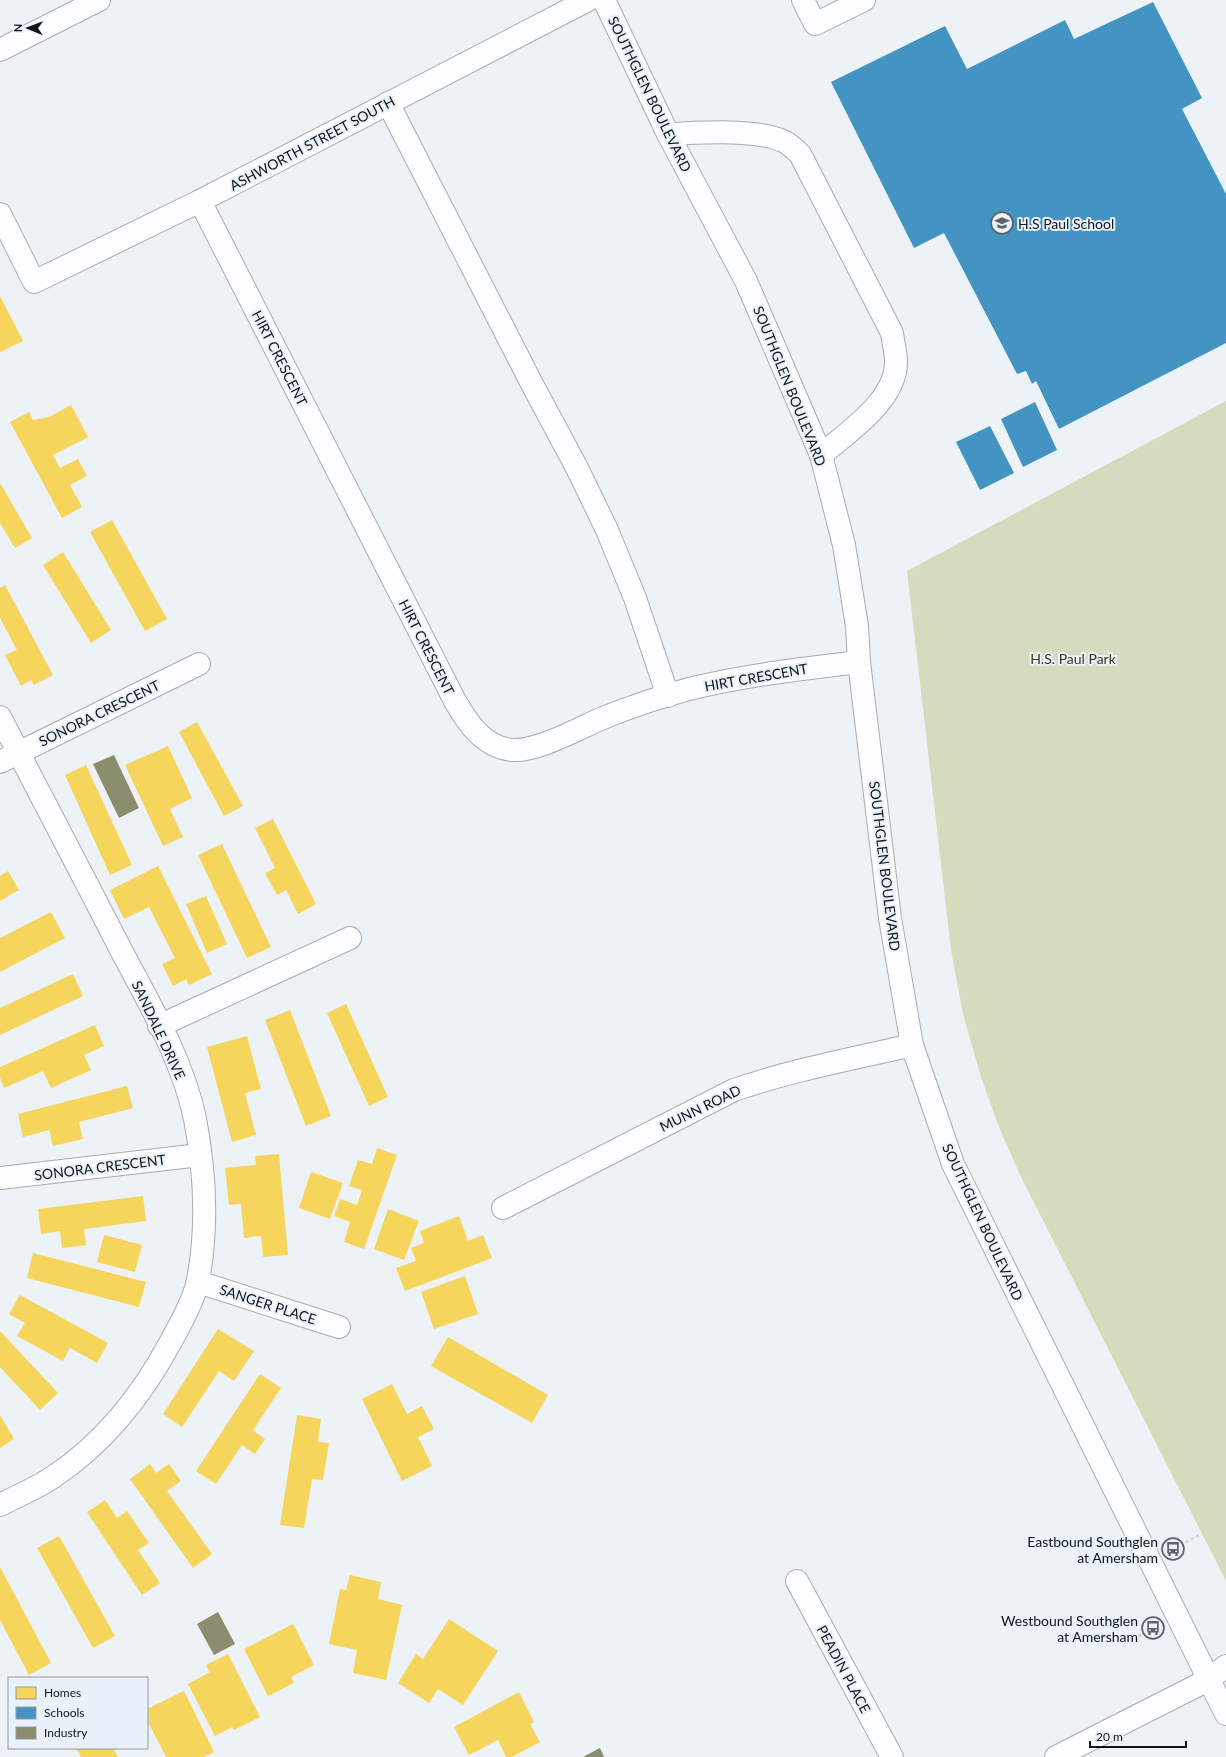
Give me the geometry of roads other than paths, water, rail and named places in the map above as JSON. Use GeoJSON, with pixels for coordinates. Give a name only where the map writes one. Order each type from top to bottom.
{"type":"FeatureCollection","features":[{"type":"Feature","properties":{"kind":"street"},"geometry":{"type":"LineString","coordinates":[[0,50],[98,0]]}},
{"type":"Feature","properties":{"kind":"street","name":"ASHWORTH STREET SOUTH"},"geometry":{"type":"LineString","coordinates":[[0,214],[34,282],[200,201],[588,0]]}},
{"type":"Feature","properties":{"kind":"street","name":"SOUTHGLEN BOULEVARD"},"geometry":{"type":"LineString","coordinates":[[604,0],[668,134],[746,281],[821,455],[844,545],[857,626],[859,662],[890,918],[912,1045],[953,1164],[1226,1714]]}},
{"type":"Feature","properties":{"kind":"street"},"geometry":{"type":"LineString","coordinates":[[803,0],[815,24],[864,0]]}},
{"type":"Feature","properties":{"kind":"street"},"geometry":{"type":"LineString","coordinates":[[388,103],[532,384],[577,468],[607,530],[635,598],[668,696]]}},
{"type":"Feature","properties":{"kind":"street"},"geometry":{"type":"LineString","coordinates":[[668,134],[730,132],[769,137],[785,142],[800,154],[892,333],[896,362],[891,388],[865,418],[821,455]]}},
{"type":"Feature","properties":{"kind":"street","name":"HIRT CRESCENT"},"geometry":{"type":"LineString","coordinates":[[200,201],[455,701],[467,721],[480,736],[494,745],[511,750],[526,750],[603,718],[668,696],[717,683],[768,673],[859,662]]}},
{"type":"Feature","properties":{"kind":"street","name":"SONORA CRESCENT"},"geometry":{"type":"LineString","coordinates":[[9,757],[199,664]]}},
{"type":"Feature","properties":{"kind":"street","name":"SANDALE DRIVE"},"geometry":{"type":"LineString","coordinates":[[0,716],[9,757],[160,1026],[179,1066],[195,1118],[203,1174],[204,1228],[198,1282],[181,1324],[158,1366],[129,1407],[91,1447],[52,1478],[0,1506]]}},
{"type":"Feature","properties":{"kind":"street"},"geometry":{"type":"LineString","coordinates":[[160,1026],[350,938]]}},
{"type":"Feature","properties":{"kind":"street","name":"MUNN ROAD"},"geometry":{"type":"LineString","coordinates":[[503,1208],[734,1090],[774,1076],[912,1045]]}},
{"type":"Feature","properties":{"kind":"street","name":"SONORA CRESCENT"},"geometry":{"type":"LineString","coordinates":[[0,1178],[200,1155]]}},
{"type":"Feature","properties":{"kind":"street","name":"SANGER PLACE"},"geometry":{"type":"LineString","coordinates":[[198,1282],[339,1327]]}},
{"type":"Feature","properties":{"kind":"street","name":"PEADIN PLACE"},"geometry":{"type":"LineString","coordinates":[[797,1581],[892,1757]]}},
{"type":"Feature","properties":{"kind":"street"},"geometry":{"type":"LineString","coordinates":[[1056,1757],[1208,1680],[1226,1666]]}},
{"type":"Feature","properties":{"kind":"place","name":"H.S Paul School"},"geometry":{"type":"Point","coordinates":[1002,223]}},
{"type":"Feature","properties":{"kind":"place","name":"Eastbound Southglen at Amersham"},"geometry":{"type":"Point","coordinates":[1173,1549]}},
{"type":"Feature","properties":{"kind":"place","name":"Westbound Southglen at Amersham"},"geometry":{"type":"Point","coordinates":[1153,1628]}},
{"type":"Feature","properties":{"kind":"park label","name":"H.S. Paul Park"},"geometry":{"type":"Point","coordinates":[1073,658]}}]}
